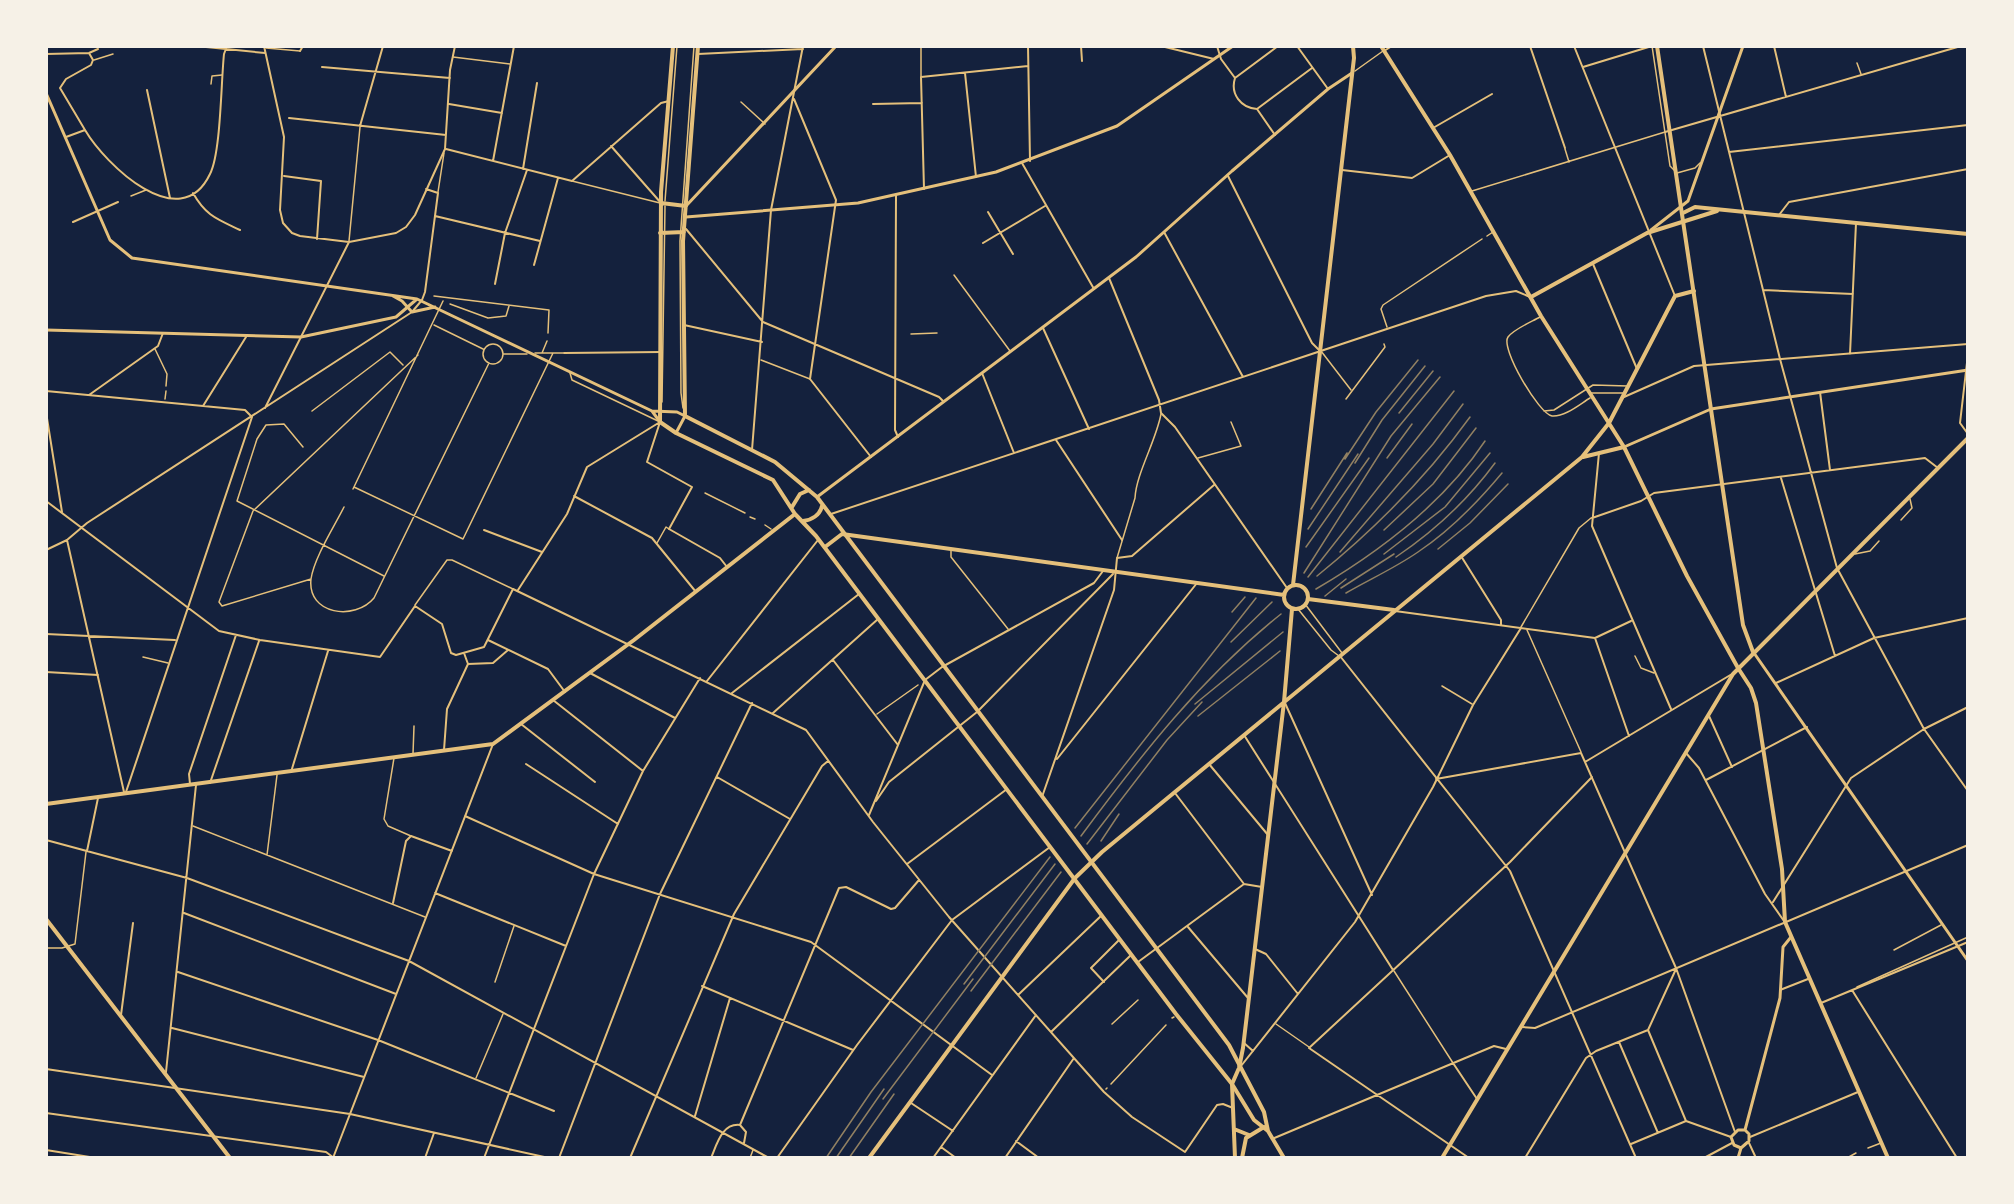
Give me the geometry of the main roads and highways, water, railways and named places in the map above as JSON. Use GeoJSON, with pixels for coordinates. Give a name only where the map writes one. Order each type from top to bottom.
{"type":"FeatureCollection","features":[{"type":"Feature","properties":{"kind":"main road"},"geometry":{"type":"LineString","coordinates":[[675,46],[663,203],[660,422],[676,433],[773,480],[795,514],[803,520],[825,547],[1137,962],[1232,1084],[1254,1120],[1265,1126]]}},
{"type":"Feature","properties":{"kind":"main road"},"geometry":{"type":"LineString","coordinates":[[696,46],[698,54],[684,205],[686,217],[684,231],[685,416],[752,450],[795,476],[817,497],[842,534],[1229,1045],[1264,1112],[1265,1126],[1284,1158]]}},
{"type":"Feature","properties":{"kind":"main road"},"geometry":{"type":"LineString","coordinates":[[1293,585],[1352,73],[1353,46]]}},
{"type":"Feature","properties":{"kind":"main road"},"geometry":{"type":"LineString","coordinates":[[1657,46],[1667,131],[1683,213],[1743,625],[1753,652]]}},
{"type":"Feature","properties":{"kind":"main road"},"geometry":{"type":"LineString","coordinates":[[1382,49],[1450,155],[1541,316],[1624,447],[1715,629],[1753,691],[1783,886],[1785,922],[1888,1158]]}},
{"type":"Feature","properties":{"kind":"main road"},"geometry":{"type":"LineString","coordinates":[[663,203],[684,205]]}},
{"type":"Feature","properties":{"kind":"main road"},"geometry":{"type":"LineString","coordinates":[[1683,213],[1695,207],[1967,233]]}},
{"type":"Feature","properties":{"kind":"main road"},"geometry":{"type":"LineString","coordinates":[[1531,297],[1647,233],[1718,211]]}},
{"type":"Feature","properties":{"kind":"main road"},"geometry":{"type":"LineString","coordinates":[[662,233],[684,231]]}},
{"type":"Feature","properties":{"kind":"main road"},"geometry":{"type":"LineString","coordinates":[[869,1158],[1075,878],[1174,792],[1582,457],[1609,423],[1675,296],[1694,291]]}},
{"type":"Feature","properties":{"kind":"main road"},"geometry":{"type":"LineString","coordinates":[[1442,1158],[1733,674],[1815,589],[1968,438]]}},
{"type":"Feature","properties":{"kind":"main road"},"geometry":{"type":"LineString","coordinates":[[1582,457],[1624,447]]}},
{"type":"Feature","properties":{"kind":"main road"},"geometry":{"type":"LineString","coordinates":[[792,507],[800,494],[809,490]]}},
{"type":"Feature","properties":{"kind":"main road"},"geometry":{"type":"LineString","coordinates":[[803,520],[818,514],[822,505]]}},
{"type":"Feature","properties":{"kind":"main road"},"geometry":{"type":"LineString","coordinates":[[46,804],[493,744],[629,644],[795,514]]}},
{"type":"Feature","properties":{"kind":"main road"},"geometry":{"type":"LineString","coordinates":[[825,547],[842,534],[1284,595]]}},
{"type":"Feature","properties":{"kind":"main road"},"geometry":{"type":"LineString","coordinates":[[1295,609],[1285,604],[1284,595],[1287,588],[1293,585],[1304,589],[1306,602]]}},
{"type":"Feature","properties":{"kind":"main road"},"geometry":{"type":"LineString","coordinates":[[1295,609],[1306,602],[1395,610]]}},
{"type":"Feature","properties":{"kind":"main road"},"geometry":{"type":"LineString","coordinates":[[1235,1158],[1232,1084],[1239,1068],[1244,1043],[1295,609]]}},
{"type":"Feature","properties":{"kind":"main road"},"geometry":{"type":"LineString","coordinates":[[46,919],[230,1158]]}},
{"type":"Feature","properties":{"kind":"main road"},"geometry":{"type":"LineString","coordinates":[[1242,1158],[1243,1145],[1249,1135],[1265,1126]]}},
{"type":"Feature","properties":{"kind":"main road"},"geometry":{"type":"LineString","coordinates":[[1233,1129],[1249,1135]]}},
{"type":"Feature","properties":{"kind":"railway"},"geometry":{"type":"LineString","coordinates":[[1345,459],[1376,412],[1418,360]]}},
{"type":"Feature","properties":{"kind":"railway"},"geometry":{"type":"LineString","coordinates":[[1355,463],[1382,420],[1425,366]]}},
{"type":"Feature","properties":{"kind":"railway"},"geometry":{"type":"LineString","coordinates":[[1399,413],[1433,371]]}},
{"type":"Feature","properties":{"kind":"railway"},"geometry":{"type":"LineString","coordinates":[[1304,573],[1391,436],[1440,377]]}},
{"type":"Feature","properties":{"kind":"railway"},"geometry":{"type":"LineString","coordinates":[[1308,577],[1454,391]]}},
{"type":"Feature","properties":{"kind":"railway"},"geometry":{"type":"LineString","coordinates":[[1340,552],[1433,444],[1463,404]]}},
{"type":"Feature","properties":{"kind":"railway"},"geometry":{"type":"LineString","coordinates":[[1317,576],[1399,502],[1436,461],[1470,417]]}},
{"type":"Feature","properties":{"kind":"railway"},"geometry":{"type":"LineString","coordinates":[[1387,458],[1412,424]]}},
{"type":"Feature","properties":{"kind":"railway"},"geometry":{"type":"LineString","coordinates":[[1384,530],[1433,484],[1476,428]]}},
{"type":"Feature","properties":{"kind":"railway"},"geometry":{"type":"LineString","coordinates":[[1316,589],[1364,559],[1409,524],[1450,485],[1485,441]]}},
{"type":"Feature","properties":{"kind":"railway"},"geometry":{"type":"LineString","coordinates":[[1311,509],[1347,453]]}},
{"type":"Feature","properties":{"kind":"railway"},"geometry":{"type":"LineString","coordinates":[[1384,554],[1445,507],[1490,453]]}},
{"type":"Feature","properties":{"kind":"railway"},"geometry":{"type":"LineString","coordinates":[[1308,529],[1358,454]]}},
{"type":"Feature","properties":{"kind":"railway"},"geometry":{"type":"LineString","coordinates":[[1306,547],[1369,458]]}},
{"type":"Feature","properties":{"kind":"railway"},"geometry":{"type":"LineString","coordinates":[[1396,557],[1450,514],[1495,463]]}},
{"type":"Feature","properties":{"kind":"railway"},"geometry":{"type":"LineString","coordinates":[[1346,593],[1400,563],[1442,535],[1463,516],[1502,473]]}},
{"type":"Feature","properties":{"kind":"railway"},"geometry":{"type":"LineString","coordinates":[[1438,549],[1470,523],[1508,484]]}},
{"type":"Feature","properties":{"kind":"railway"},"geometry":{"type":"LineString","coordinates":[[1341,588],[1394,554]]}},
{"type":"Feature","properties":{"kind":"railway"},"geometry":{"type":"LineString","coordinates":[[1325,596],[1346,579]]}},
{"type":"Feature","properties":{"kind":"railway"},"geometry":{"type":"LineString","coordinates":[[1232,612],[1245,597]]}},
{"type":"Feature","properties":{"kind":"railway"},"geometry":{"type":"LineString","coordinates":[[1075,828],[1256,598]]}},
{"type":"Feature","properties":{"kind":"railway"},"geometry":{"type":"LineString","coordinates":[[1231,642],[1272,602]]}},
{"type":"Feature","properties":{"kind":"railway"},"geometry":{"type":"LineString","coordinates":[[1081,836],[1174,718],[1225,664],[1281,614]]}},
{"type":"Feature","properties":{"kind":"railway"},"geometry":{"type":"LineString","coordinates":[[1195,704],[1283,632]]}},
{"type":"Feature","properties":{"kind":"railway"},"geometry":{"type":"LineString","coordinates":[[1198,716],[1280,651]]}},
{"type":"Feature","properties":{"kind":"railway"},"geometry":{"type":"LineString","coordinates":[[1087,844],[1167,740],[1202,702]]}},
{"type":"Feature","properties":{"kind":"railway"},"geometry":{"type":"LineString","coordinates":[[1101,841],[1119,814]]}},
{"type":"Feature","properties":{"kind":"railway"},"geometry":{"type":"LineString","coordinates":[[826,1158],[871,1092],[1050,857]]}},
{"type":"Feature","properties":{"kind":"railway"},"geometry":{"type":"LineString","coordinates":[[964,984],[1055,864]]}},
{"type":"Feature","properties":{"kind":"railway"},"geometry":{"type":"LineString","coordinates":[[971,991],[1061,872]]}},
{"type":"Feature","properties":{"kind":"railway"},"geometry":{"type":"LineString","coordinates":[[883,1099],[973,979]]}},
{"type":"Feature","properties":{"kind":"railway"},"geometry":{"type":"LineString","coordinates":[[836,1158],[884,1089]]}},
{"type":"Feature","properties":{"kind":"railway"},"geometry":{"type":"LineString","coordinates":[[849,1158],[894,1094]]}}]}
